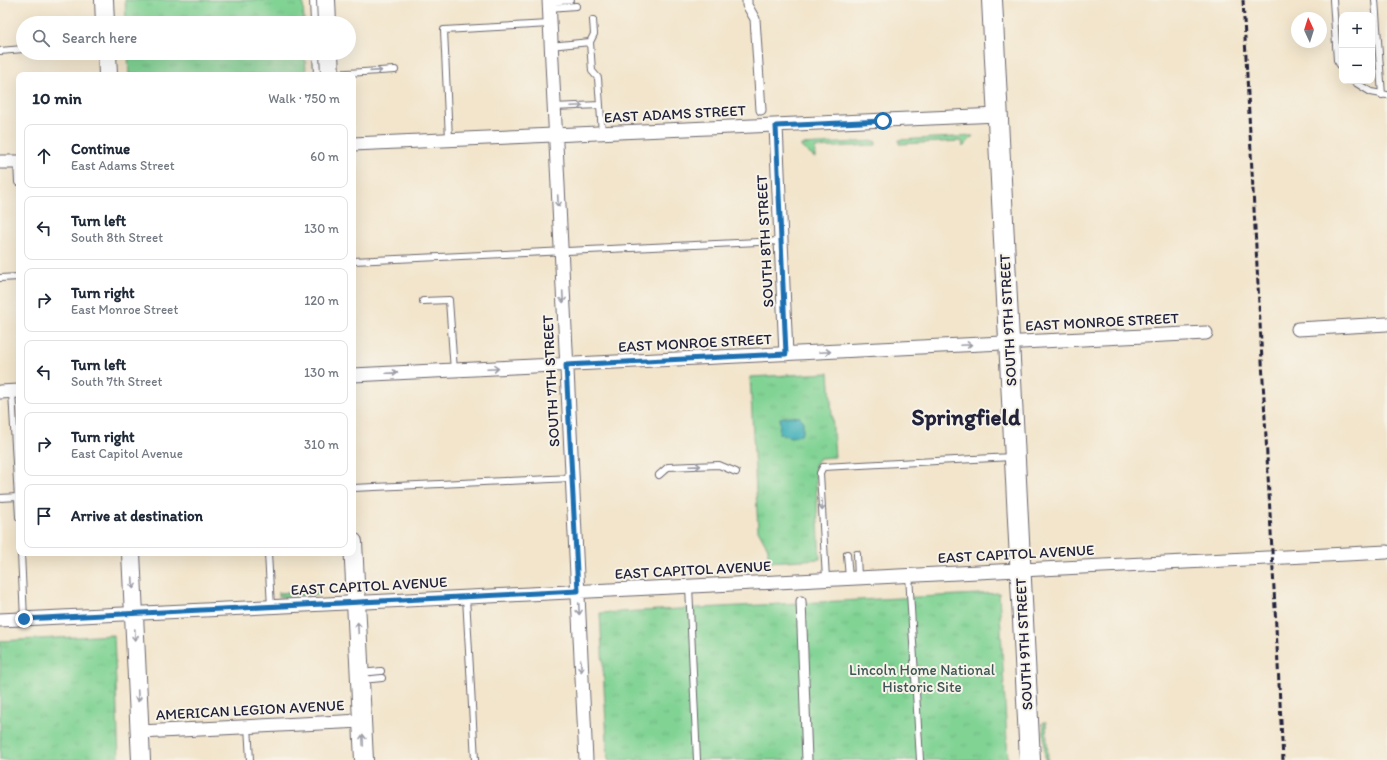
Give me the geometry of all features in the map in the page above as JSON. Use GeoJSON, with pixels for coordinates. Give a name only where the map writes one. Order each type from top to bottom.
{"type":"FeatureCollection","features":[{"type":"Feature","properties":{"kind":"main road"},"geometry":{"type":"LineString","coordinates":[[104,0],[105,16]]}},
{"type":"Feature","properties":{"kind":"main road"},"geometry":{"type":"LineString","coordinates":[[326,0],[327,16]]}},
{"type":"Feature","properties":{"kind":"main road","name":"SOUTH 9TH STREET"},"geometry":{"type":"LineString","coordinates":[[992,0],[1030,760]]}},
{"type":"Feature","properties":{"kind":"main road"},"geometry":{"type":"LineString","coordinates":[[107,60],[108,72]]}},
{"type":"Feature","properties":{"kind":"main road"},"geometry":{"type":"LineString","coordinates":[[326,72],[328,60]]}},
{"type":"Feature","properties":{"kind":"main road"},"geometry":{"type":"LineString","coordinates":[[131,556],[141,760]]}},
{"type":"Feature","properties":{"kind":"main road"},"geometry":{"type":"LineString","coordinates":[[354,556],[364,760]]}},
{"type":"Feature","properties":{"kind":"street"},"geometry":{"type":"LineString","coordinates":[[747,0],[747,5],[755,19],[760,110]]}},
{"type":"Feature","properties":{"kind":"street","name":"SOUTH 7TH STREET"},"geometry":{"type":"LineString","coordinates":[[549,3],[586,760]]}},
{"type":"Feature","properties":{"kind":"street","name":"EAST ADAMS STREET"},"geometry":{"type":"LineString","coordinates":[[356,144],[998,115]]}},
{"type":"Feature","properties":{"kind":"street","name":"SOUTH 8TH STREET"},"geometry":{"type":"LineString","coordinates":[[776,126],[786,354]]}},
{"type":"Feature","properties":{"kind":"street"},"geometry":{"type":"LineString","coordinates":[[0,162],[16,162]]}},
{"type":"Feature","properties":{"kind":"street"},"geometry":{"type":"LineString","coordinates":[[1298,329],[1387,324]]}},
{"type":"Feature","properties":{"kind":"street","name":"EAST MONROE STREET"},"geometry":{"type":"LineString","coordinates":[[356,375],[1206,333]]}},
{"type":"Feature","properties":{"kind":"street","name":"EAST CAPITOL AVENUE"},"geometry":{"type":"LineString","coordinates":[[0,620],[1387,552]]}},
{"type":"Feature","properties":{"kind":"street"},"geometry":{"type":"LineString","coordinates":[[801,601],[807,760]]}},
{"type":"Feature","properties":{"kind":"street","name":"AMERICAN LEGION AVENUE"},"geometry":{"type":"LineString","coordinates":[[140,732],[362,720]]}},
{"type":"Feature","properties":{"kind":"lane"},"geometry":{"type":"LineString","coordinates":[[313,0],[314,16]]}},
{"type":"Feature","properties":{"kind":"lane"},"geometry":{"type":"LineString","coordinates":[[549,3],[570,0]]}},
{"type":"Feature","properties":{"kind":"lane"},"geometry":{"type":"LineString","coordinates":[[1333,0],[1337,60],[1339,63]]}},
{"type":"Feature","properties":{"kind":"lane"},"geometry":{"type":"LineString","coordinates":[[1358,84],[1371,92],[1384,95],[1375,0]]}},
{"type":"Feature","properties":{"kind":"lane"},"geometry":{"type":"LineString","coordinates":[[549,3],[576,6]]}},
{"type":"Feature","properties":{"kind":"lane"},"geometry":{"type":"LineString","coordinates":[[593,20],[594,34],[590,42],[592,71],[598,78],[602,133]]}},
{"type":"Feature","properties":{"kind":"lane"},"geometry":{"type":"LineString","coordinates":[[449,139],[444,30],[549,24]]}},
{"type":"Feature","properties":{"kind":"lane"},"geometry":{"type":"LineString","coordinates":[[550,46],[590,42]]}},
{"type":"Feature","properties":{"kind":"lane"},"geometry":{"type":"LineString","coordinates":[[0,51],[16,50]]}},
{"type":"Feature","properties":{"kind":"lane"},"geometry":{"type":"LineString","coordinates":[[319,60],[325,72]]}},
{"type":"Feature","properties":{"kind":"lane"},"geometry":{"type":"LineString","coordinates":[[356,73],[395,70]]}},
{"type":"Feature","properties":{"kind":"lane"},"geometry":{"type":"LineString","coordinates":[[554,107],[600,104]]}},
{"type":"Feature","properties":{"kind":"lane"},"geometry":{"type":"LineString","coordinates":[[356,261],[781,241]]}},
{"type":"Feature","properties":{"kind":"lane"},"geometry":{"type":"LineString","coordinates":[[0,278],[16,277]]}},
{"type":"Feature","properties":{"kind":"lane"},"geometry":{"type":"LineString","coordinates":[[423,301],[449,300],[454,371]]}},
{"type":"Feature","properties":{"kind":"lane"},"geometry":{"type":"LineString","coordinates":[[10,392],[16,471]]}},
{"type":"Feature","properties":{"kind":"lane"},"geometry":{"type":"LineString","coordinates":[[826,579],[820,473],[823,467],[1015,456]]}},
{"type":"Feature","properties":{"kind":"lane"},"geometry":{"type":"LineString","coordinates":[[659,474],[668,467],[719,465],[736,472]]}},
{"type":"Feature","properties":{"kind":"lane"},"geometry":{"type":"LineString","coordinates":[[356,488],[572,478]]}},
{"type":"Feature","properties":{"kind":"lane"},"geometry":{"type":"LineString","coordinates":[[0,498],[16,497]]}},
{"type":"Feature","properties":{"kind":"lane"},"geometry":{"type":"LineString","coordinates":[[847,554],[853,578]]}},
{"type":"Feature","properties":{"kind":"lane"},"geometry":{"type":"LineString","coordinates":[[853,578],[857,554]]}},
{"type":"Feature","properties":{"kind":"lane"},"geometry":{"type":"LineString","coordinates":[[21,556],[24,619]]}},
{"type":"Feature","properties":{"kind":"lane"},"geometry":{"type":"LineString","coordinates":[[268,556],[271,607]]}},
{"type":"Feature","properties":{"kind":"lane"},"geometry":{"type":"LineString","coordinates":[[909,575],[920,760]]}},
{"type":"Feature","properties":{"kind":"lane"},"geometry":{"type":"LineString","coordinates":[[689,586],[697,760]]}},
{"type":"Feature","properties":{"kind":"lane"},"geometry":{"type":"LineString","coordinates":[[466,597],[475,760]]}},
{"type":"Feature","properties":{"kind":"lane"},"geometry":{"type":"LineString","coordinates":[[360,676],[381,675]]}},
{"type":"Feature","properties":{"kind":"lane"},"geometry":{"type":"LineString","coordinates":[[248,726],[250,760]]}},
{"type":"Feature","properties":{"kind":"green space"},"geometry":{"type":"Polygon","coordinates":[[[125,0],[303,0],[304,16],[126,16],[125,0]]]}},
{"type":"Feature","properties":{"kind":"green space"},"geometry":{"type":"Polygon","coordinates":[[[128,60],[305,60],[306,72],[129,72],[128,60]]]}},
{"type":"Feature","properties":{"kind":"green space"},"geometry":{"type":"Polygon","coordinates":[[[973,136],[963,147],[962,141],[899,144],[899,140],[973,136]]]}},
{"type":"Feature","properties":{"kind":"green space"},"geometry":{"type":"Polygon","coordinates":[[[876,141],[876,145],[815,148],[815,158],[801,147],[801,145],[876,141]]]}},
{"type":"Feature","properties":{"kind":"green space"},"geometry":{"type":"Polygon","coordinates":[[[829,373],[835,457],[820,458],[815,465],[820,559],[768,562],[768,548],[758,530],[750,377],[829,373]]]}},
{"type":"Feature","properties":{"kind":"green space"},"geometry":{"type":"Polygon","coordinates":[[[318,591],[318,595],[278,597],[278,593],[318,591]]]}},
{"type":"Feature","properties":{"kind":"green space","name":"Lincoln Home National Historic Site"},"geometry":{"type":"Polygon","coordinates":[[[999,593],[1008,760],[608,760],[600,613],[999,593]]]}},
{"type":"Feature","properties":{"kind":"green space"},"geometry":{"type":"Polygon","coordinates":[[[114,635],[119,760],[0,760],[0,641],[114,635]]]}},
{"type":"Feature","properties":{"kind":"green space"},"geometry":{"type":"Polygon","coordinates":[[[1043,722],[1046,722],[1048,760],[1045,760],[1043,722]]]}},
{"type":"Feature","properties":{"kind":"water"},"geometry":{"type":"Polygon","coordinates":[[[790,416],[800,417],[803,420],[803,432],[801,435],[791,437],[779,434],[780,418],[790,416]]]}},
{"type":"Feature","properties":{"kind":"railway"},"geometry":{"type":"LineString","coordinates":[[1243,0],[1283,760]]}},
{"type":"Feature","properties":{"kind":"district","name":"Springfield"},"geometry":{"type":"Point","coordinates":[966,417]}},
{"type":"Feature","properties":{"kind":"route"},"geometry":{"type":"LineString","coordinates":[[24,619],[578,591],[566,365],[786,354],[776,126],[883,121]]}}]}
